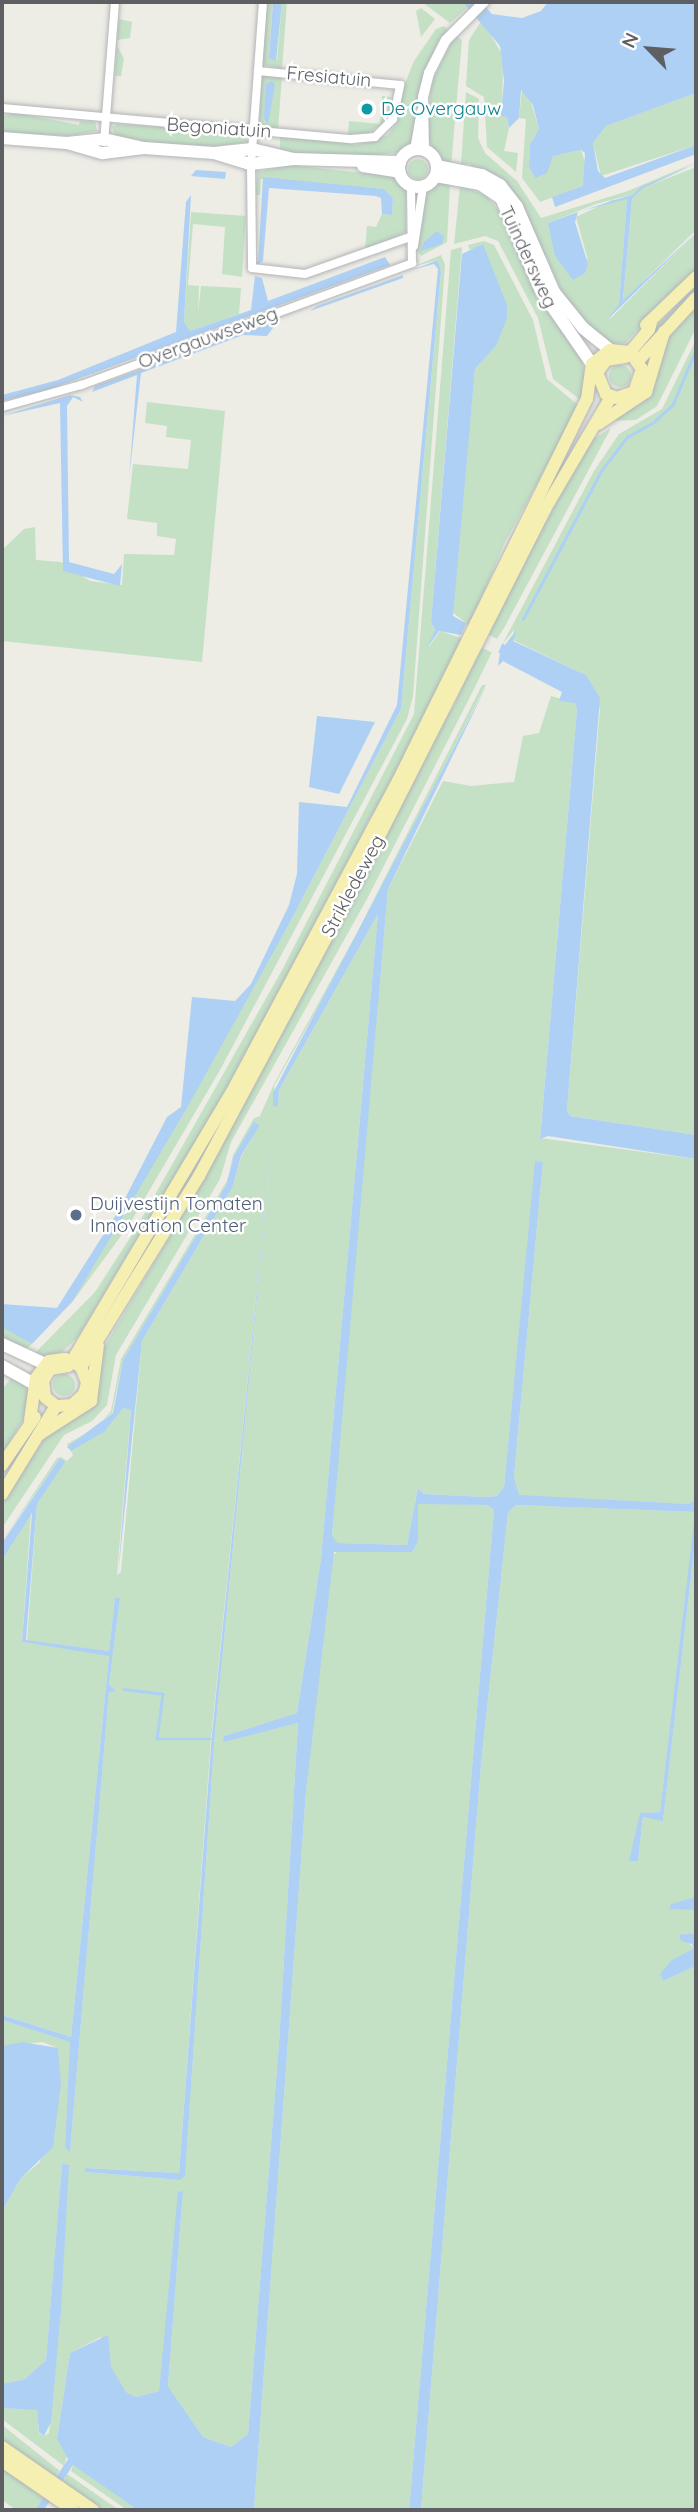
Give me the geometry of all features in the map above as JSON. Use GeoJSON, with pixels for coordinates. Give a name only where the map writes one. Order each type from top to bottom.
{"type":"FeatureCollection","features":[{"type":"Feature","properties":{"kind":"main road"},"geometry":{"type":"LineString","coordinates":[[2,138],[67,143],[104,139],[144,148],[214,153],[252,149],[294,159],[400,167],[420,150],[437,171],[417,187],[400,167]]}},
{"type":"Feature","properties":{"kind":"main road"},"geometry":{"type":"LineString","coordinates":[[67,143],[103,153],[144,148]]}},
{"type":"Feature","properties":{"kind":"main road"},"geometry":{"type":"LineString","coordinates":[[214,153],[251,164],[294,159]]}},
{"type":"Feature","properties":{"kind":"main road","name":"Tuindersweg"},"geometry":{"type":"LineString","coordinates":[[437,171],[480,184],[500,198],[540,289],[573,338],[597,362]]}},
{"type":"Feature","properties":{"kind":"main road","name":"Tuindersweg"},"geometry":{"type":"LineString","coordinates":[[437,171],[482,175],[500,185],[517,207],[554,292],[583,328],[626,353]]}},
{"type":"Feature","properties":{"kind":"main road"},"geometry":{"type":"LineString","coordinates":[[597,362],[626,353],[696,277]]}},
{"type":"Feature","properties":{"kind":"main road"},"geometry":{"type":"LineString","coordinates":[[597,362],[626,353],[664,332],[696,299]]}},
{"type":"Feature","properties":{"kind":"main road"},"geometry":{"type":"LineString","coordinates":[[585,438],[606,415],[637,402],[646,392],[664,332]]}},
{"type":"Feature","properties":{"kind":"main road"},"geometry":{"type":"LineString","coordinates":[[597,362],[595,389],[611,397],[629,395],[637,388],[642,373],[626,353]]}},
{"type":"Feature","properties":{"kind":"main road","name":"Strikledeweg"},"geometry":{"type":"LineString","coordinates":[[478,630],[573,427],[595,389]]}},
{"type":"Feature","properties":{"kind":"main road","name":"Strikledeweg"},"geometry":{"type":"LineString","coordinates":[[73,1362],[234,1086],[471,642],[585,438],[611,397]]}},
{"type":"Feature","properties":{"kind":"main road","name":"Strikledeweg"},"geometry":{"type":"LineString","coordinates":[[73,1362],[98,1345],[199,1176],[471,642]]}},
{"type":"Feature","properties":{"kind":"main road"},"geometry":{"type":"LineString","coordinates":[[2,1344],[45,1364],[73,1362]]}},
{"type":"Feature","properties":{"kind":"main road"},"geometry":{"type":"LineString","coordinates":[[2,1494],[40,1434],[90,1401],[98,1345]]}},
{"type":"Feature","properties":{"kind":"main road"},"geometry":{"type":"LineString","coordinates":[[2,1366],[43,1395],[72,1405],[84,1394],[86,1377],[73,1362]]}},
{"type":"Feature","properties":{"kind":"main road"},"geometry":{"type":"LineString","coordinates":[[2,1465],[43,1395],[50,1369],[68,1366],[73,1362]]}},
{"type":"Feature","properties":{"kind":"main road"},"geometry":{"type":"LineString","coordinates":[[40,1434],[45,1364]]}},
{"type":"Feature","properties":{"kind":"main road"},"geometry":{"type":"LineString","coordinates":[[2,2447],[73,2510]]}},
{"type":"Feature","properties":{"kind":"main road"},"geometry":{"type":"LineString","coordinates":[[2,2461],[47,2486]]}},
{"type":"Feature","properties":{"kind":"main road"},"geometry":{"type":"LineString","coordinates":[[58,2494],[93,2510]]}},
{"type":"Feature","properties":{"kind":"street"},"geometry":{"type":"LineString","coordinates":[[103,153],[115,2]]}},
{"type":"Feature","properties":{"kind":"street"},"geometry":{"type":"LineString","coordinates":[[263,2],[251,164],[250,264],[255,270],[305,274],[410,237]]}},
{"type":"Feature","properties":{"kind":"street"},"geometry":{"type":"LineString","coordinates":[[420,150],[425,85],[438,52],[484,2]]}},
{"type":"Feature","properties":{"kind":"street","name":"Fresiatuin"},"geometry":{"type":"LineString","coordinates":[[258,71],[400,85]]}},
{"type":"Feature","properties":{"kind":"street","name":"Begoniatuin"},"geometry":{"type":"LineString","coordinates":[[2,108],[106,120],[375,137],[393,119],[400,85]]}},
{"type":"Feature","properties":{"kind":"street"},"geometry":{"type":"LineString","coordinates":[[412,263],[410,237],[417,187]]}},
{"type":"Feature","properties":{"kind":"street"},"geometry":{"type":"LineString","coordinates":[[412,263],[417,187]]}},
{"type":"Feature","properties":{"kind":"street","name":"Overgauwseweg"},"geometry":{"type":"LineString","coordinates":[[2,407],[81,385],[412,263]]}},
{"type":"Feature","properties":{"kind":"green space"},"geometry":{"type":"Polygon","coordinates":[[[267,2],[273,2],[269,54],[277,60],[282,2],[287,2],[282,69],[262,64],[267,2]]]}},
{"type":"Feature","properties":{"kind":"green space"},"geometry":{"type":"Polygon","coordinates":[[[422,2],[463,2],[469,6],[450,23],[422,2]]]}},
{"type":"Feature","properties":{"kind":"green space"},"geometry":{"type":"Polygon","coordinates":[[[421,8],[435,19],[421,37],[416,11],[421,8]]]}},
{"type":"Feature","properties":{"kind":"green space"},"geometry":{"type":"Polygon","coordinates":[[[119,19],[132,22],[130,38],[117,40],[119,19]]]}},
{"type":"Feature","properties":{"kind":"green space"},"geometry":{"type":"Polygon","coordinates":[[[482,20],[503,56],[502,116],[507,117],[509,128],[504,151],[518,153],[516,172],[487,147],[484,97],[466,86],[469,40],[482,20]]]}},
{"type":"Feature","properties":{"kind":"green space"},"geometry":{"type":"Polygon","coordinates":[[[444,26],[448,30],[437,44],[419,92],[412,140],[402,152],[348,158],[293,154],[280,149],[280,136],[325,141],[325,137],[355,145],[388,135],[399,119],[395,117],[400,96],[414,61],[436,29],[444,26]]]}},
{"type":"Feature","properties":{"kind":"green space"},"geometry":{"type":"Polygon","coordinates":[[[455,35],[462,40],[451,166],[440,160],[428,139],[431,83],[455,35]]]}},
{"type":"Feature","properties":{"kind":"green space"},"geometry":{"type":"Polygon","coordinates":[[[117,45],[124,59],[121,76],[115,76],[117,45]]]}},
{"type":"Feature","properties":{"kind":"green space"},"geometry":{"type":"Polygon","coordinates":[[[262,76],[282,76],[278,129],[259,124],[262,76]]]}},
{"type":"Feature","properties":{"kind":"green space"},"geometry":{"type":"Polygon","coordinates":[[[522,89],[529,95],[539,129],[530,144],[529,167],[535,178],[552,156],[581,150],[586,165],[583,186],[540,202],[522,178],[526,119],[519,118],[522,89]]]}},
{"type":"Feature","properties":{"kind":"green space"},"geometry":{"type":"Polygon","coordinates":[[[466,92],[479,99],[478,138],[485,153],[517,181],[541,218],[628,191],[696,162],[634,194],[596,204],[548,223],[588,260],[576,217],[612,200],[627,199],[619,304],[608,321],[696,233],[696,270],[625,343],[607,344],[565,301],[547,258],[470,164],[461,164],[466,92]]]}},
{"type":"Feature","properties":{"kind":"green space"},"geometry":{"type":"Polygon","coordinates":[[[696,93],[696,145],[601,176],[593,143],[606,126],[696,93]]]}},
{"type":"Feature","properties":{"kind":"green space"},"geometry":{"type":"Polygon","coordinates":[[[382,96],[391,97],[387,120],[369,133],[348,134],[349,121],[380,124],[382,96]]]}},
{"type":"Feature","properties":{"kind":"green space"},"geometry":{"type":"Polygon","coordinates":[[[17,113],[79,125],[80,121],[95,122],[97,131],[69,136],[2,132],[2,116],[17,113]]]}},
{"type":"Feature","properties":{"kind":"green space"},"geometry":{"type":"Polygon","coordinates":[[[117,124],[196,129],[196,133],[228,137],[229,132],[241,133],[247,142],[213,147],[146,143],[115,135],[112,127],[117,124]]]}},
{"type":"Feature","properties":{"kind":"green space"},"geometry":{"type":"Polygon","coordinates":[[[414,159],[422,159],[428,169],[422,179],[414,179],[408,173],[408,165],[414,159]]]}},
{"type":"Feature","properties":{"kind":"green space"},"geometry":{"type":"Polygon","coordinates":[[[290,165],[393,176],[406,192],[406,232],[365,250],[367,226],[376,227],[382,214],[392,215],[393,198],[384,189],[261,179],[260,195],[255,195],[258,172],[290,165]]]}},
{"type":"Feature","properties":{"kind":"green space"},"geometry":{"type":"Polygon","coordinates":[[[696,167],[696,230],[623,301],[632,199],[643,188],[696,167]]]}},
{"type":"Feature","properties":{"kind":"green space"},"geometry":{"type":"Polygon","coordinates":[[[439,182],[450,184],[447,242],[421,256],[417,250],[425,195],[439,182]]]}},
{"type":"Feature","properties":{"kind":"green space"},"geometry":{"type":"Polygon","coordinates":[[[460,186],[486,195],[503,216],[540,303],[582,356],[586,389],[582,401],[553,379],[538,318],[498,241],[485,236],[454,244],[460,186]]]}},
{"type":"Feature","properties":{"kind":"green space"},"geometry":{"type":"Polygon","coordinates":[[[191,212],[246,216],[242,277],[222,274],[225,227],[193,224],[188,285],[199,286],[198,312],[201,286],[241,288],[239,314],[190,331],[184,322],[191,212]]]}},
{"type":"Feature","properties":{"kind":"green space"},"geometry":{"type":"Polygon","coordinates":[[[484,241],[494,245],[533,320],[547,379],[579,406],[504,544],[470,626],[452,612],[475,369],[496,346],[483,245],[470,250],[468,245],[484,241]]]}},
{"type":"Feature","properties":{"kind":"green space"},"geometry":{"type":"Polygon","coordinates":[[[462,247],[431,622],[435,630],[428,648],[440,631],[464,639],[401,767],[367,823],[359,849],[236,1074],[78,1337],[62,1352],[42,1357],[35,1353],[95,1292],[135,1230],[282,970],[414,714],[451,250],[462,247]]]}},
{"type":"Feature","properties":{"kind":"green space"},"geometry":{"type":"Polygon","coordinates":[[[441,255],[445,265],[413,696],[407,719],[220,1070],[129,1225],[73,1301],[289,924],[401,709],[441,272],[438,260],[412,267],[441,255]]]}},
{"type":"Feature","properties":{"kind":"green space"},"geometry":{"type":"Polygon","coordinates":[[[696,285],[696,291],[648,341],[645,338],[696,285]]]}},
{"type":"Feature","properties":{"kind":"green space"},"geometry":{"type":"Polygon","coordinates":[[[696,307],[696,328],[657,406],[636,420],[611,421],[667,339],[696,307]]]}},
{"type":"Feature","properties":{"kind":"green space"},"geometry":{"type":"Polygon","coordinates":[[[696,340],[696,1135],[570,1116],[567,1110],[600,709],[586,675],[513,640],[514,630],[502,645],[594,471],[619,434],[662,409],[696,340]]]}},
{"type":"Feature","properties":{"kind":"green space"},"geometry":{"type":"Polygon","coordinates":[[[620,365],[628,368],[631,376],[628,384],[620,387],[612,384],[609,376],[612,368],[620,365]]]}},
{"type":"Feature","properties":{"kind":"green space"},"geometry":{"type":"Polygon","coordinates":[[[147,402],[225,411],[202,662],[2,641],[2,550],[24,529],[35,527],[36,560],[61,562],[90,581],[122,585],[124,554],[174,555],[176,539],[157,536],[157,523],[127,519],[133,464],[188,469],[191,440],[166,437],[167,426],[145,423],[147,402]]]}},
{"type":"Feature","properties":{"kind":"green space"},"geometry":{"type":"Polygon","coordinates":[[[611,428],[504,628],[497,639],[485,633],[590,441],[611,428]]]}},
{"type":"Feature","properties":{"kind":"green space"},"geometry":{"type":"Polygon","coordinates":[[[479,646],[492,652],[470,697],[367,899],[231,1142],[220,1179],[116,1355],[107,1405],[92,1421],[64,1435],[2,1528],[2,1502],[47,1435],[94,1402],[102,1351],[206,1175],[434,736],[454,706],[479,646]]]}},
{"type":"Feature","properties":{"kind":"green space"},"geometry":{"type":"Polygon","coordinates":[[[482,685],[486,685],[351,948],[274,1086],[278,1107],[279,1090],[378,914],[321,1559],[297,1713],[224,1736],[224,1741],[298,1723],[279,2043],[248,2434],[231,2447],[203,2437],[168,2386],[183,2191],[159,2391],[136,2397],[126,2392],[113,2375],[101,2337],[70,2353],[57,2439],[68,2452],[64,2466],[2,2419],[2,2408],[37,2409],[39,2433],[44,2436],[49,2433],[61,2312],[62,2165],[46,2360],[25,2379],[2,2384],[2,2211],[21,2178],[40,2162],[57,2048],[43,2042],[2,2046],[2,2020],[71,2042],[65,2148],[70,2151],[109,1691],[116,1691],[109,1685],[120,1598],[115,1597],[109,1651],[27,1641],[37,1504],[64,1462],[60,1458],[2,1541],[57,1458],[61,1457],[67,1461],[73,1455],[69,1447],[99,1435],[123,1408],[131,1409],[117,1575],[121,1572],[142,1341],[233,1186],[241,1157],[259,1126],[254,1123],[234,1156],[229,1174],[233,1155],[254,1118],[260,1116],[274,1084],[358,931],[482,685]],[[274,1120],[211,1739],[179,2173],[86,2168],[85,2172],[180,2180],[186,2159],[214,1744],[274,1120]]]}},
{"type":"Feature","properties":{"kind":"green space"},"geometry":{"type":"Polygon","coordinates":[[[551,696],[575,703],[577,710],[540,1138],[696,1159],[696,1499],[689,1504],[519,1496],[514,1477],[543,1163],[536,1161],[504,1487],[497,1496],[486,1497],[424,1494],[418,1488],[407,1545],[338,1543],[332,1537],[339,1436],[388,889],[443,781],[471,786],[514,782],[523,736],[539,733],[551,696]]]}},
{"type":"Feature","properties":{"kind":"green space"},"geometry":{"type":"Polygon","coordinates":[[[227,1180],[123,1360],[112,1413],[103,1420],[111,1411],[121,1359],[227,1180]]]}},
{"type":"Feature","properties":{"kind":"green space"},"geometry":{"type":"Polygon","coordinates":[[[2,1327],[22,1334],[32,1344],[24,1351],[2,1340],[2,1327]]]}},
{"type":"Feature","properties":{"kind":"green space"},"geometry":{"type":"Polygon","coordinates":[[[64,1374],[72,1377],[75,1385],[72,1393],[64,1396],[56,1393],[53,1385],[56,1377],[64,1374]]]}},
{"type":"Feature","properties":{"kind":"green space"},"geometry":{"type":"Polygon","coordinates":[[[14,1375],[30,1392],[25,1416],[2,1454],[2,1389],[14,1375]]]}},
{"type":"Feature","properties":{"kind":"green space"},"geometry":{"type":"Polygon","coordinates":[[[86,1433],[69,1447],[67,1444],[86,1433]]]}},
{"type":"Feature","properties":{"kind":"green space"},"geometry":{"type":"Polygon","coordinates":[[[418,1504],[487,1505],[494,1510],[409,2510],[254,2510],[306,1792],[330,1558],[339,1550],[412,1552],[418,1542],[418,1504]]]}},
{"type":"Feature","properties":{"kind":"green space"},"geometry":{"type":"Polygon","coordinates":[[[516,1505],[696,1512],[660,1812],[640,1813],[633,1857],[638,1861],[643,1817],[663,1820],[696,1533],[696,1897],[669,1907],[696,1910],[696,1934],[684,1934],[693,1949],[660,1974],[663,1981],[696,1966],[696,2510],[421,2510],[481,1765],[508,1513],[516,1505]]]}},
{"type":"Feature","properties":{"kind":"green space"},"geometry":{"type":"Polygon","coordinates":[[[31,1513],[22,1642],[109,1655],[71,2037],[2,2015],[2,1560],[31,1513]]]}},
{"type":"Feature","properties":{"kind":"green space"},"geometry":{"type":"Polygon","coordinates":[[[2,2425],[60,2471],[55,2477],[2,2445],[2,2425]]]}},
{"type":"Feature","properties":{"kind":"green space"},"geometry":{"type":"Polygon","coordinates":[[[2,2465],[40,2493],[43,2498],[35,2510],[16,2510],[2,2500],[2,2465]]]}},
{"type":"Feature","properties":{"kind":"green space"},"geometry":{"type":"Polygon","coordinates":[[[73,2465],[118,2493],[138,2510],[127,2510],[71,2471],[73,2465]]]}},
{"type":"Feature","properties":{"kind":"green space"},"geometry":{"type":"Polygon","coordinates":[[[67,2474],[119,2510],[97,2510],[63,2482],[67,2474]]]}},
{"type":"Feature","properties":{"kind":"water"},"geometry":{"type":"Polygon","coordinates":[[[273,2],[282,2],[276,61],[269,58],[273,2]]]}},
{"type":"Feature","properties":{"kind":"water"},"geometry":{"type":"Polygon","coordinates":[[[463,2],[481,2],[492,14],[522,18],[541,11],[548,2],[696,2],[696,93],[606,126],[593,143],[598,171],[605,178],[696,145],[696,154],[555,207],[552,197],[583,186],[585,153],[581,150],[553,156],[547,173],[535,178],[529,167],[530,144],[539,129],[533,105],[521,90],[519,118],[509,128],[507,117],[501,116],[504,81],[500,46],[463,2]]]}},
{"type":"Feature","properties":{"kind":"water"},"geometry":{"type":"Polygon","coordinates":[[[272,81],[275,85],[268,124],[264,119],[266,84],[272,81]]]}},
{"type":"Feature","properties":{"kind":"water"},"geometry":{"type":"Polygon","coordinates":[[[696,164],[643,188],[632,199],[623,300],[696,233],[607,320],[619,304],[627,199],[581,211],[634,194],[640,187],[696,164]]]}},
{"type":"Feature","properties":{"kind":"water"},"geometry":{"type":"Polygon","coordinates":[[[196,170],[226,172],[225,179],[191,176],[196,170]]]}},
{"type":"Feature","properties":{"kind":"water"},"geometry":{"type":"Polygon","coordinates":[[[263,177],[384,189],[393,198],[392,215],[382,214],[381,198],[376,196],[269,188],[263,261],[258,264],[263,177]]]}},
{"type":"Feature","properties":{"kind":"water"},"geometry":{"type":"Polygon","coordinates":[[[191,195],[184,322],[190,331],[251,310],[255,276],[262,278],[268,301],[385,257],[390,265],[50,389],[2,401],[2,395],[58,380],[176,332],[186,202],[191,195]]]}},
{"type":"Feature","properties":{"kind":"water"},"geometry":{"type":"Polygon","coordinates":[[[578,212],[575,222],[588,264],[585,273],[573,280],[555,256],[548,223],[578,212]]]}},
{"type":"Feature","properties":{"kind":"water"},"geometry":{"type":"Polygon","coordinates":[[[437,231],[444,237],[442,244],[421,251],[424,242],[437,231]]]}},
{"type":"Feature","properties":{"kind":"water"},"geometry":{"type":"Polygon","coordinates":[[[483,244],[507,305],[507,318],[496,346],[475,369],[453,616],[505,645],[517,629],[513,641],[586,675],[600,698],[567,1110],[570,1116],[696,1135],[696,1159],[548,1136],[540,1139],[577,710],[575,703],[559,701],[562,692],[503,661],[498,666],[500,653],[461,635],[439,631],[427,648],[435,630],[431,622],[462,254],[483,244]]]}},
{"type":"Feature","properties":{"kind":"water"},"geometry":{"type":"Polygon","coordinates":[[[438,260],[441,272],[401,709],[289,924],[188,1106],[73,1301],[32,1344],[2,1327],[2,1304],[57,1308],[119,1210],[167,1117],[181,1107],[192,997],[235,1001],[251,984],[289,905],[297,874],[299,802],[347,807],[397,705],[438,269],[434,264],[412,270],[438,260]]]}},
{"type":"Feature","properties":{"kind":"water"},"geometry":{"type":"Polygon","coordinates":[[[403,275],[403,278],[310,311],[317,306],[403,275]]]}},
{"type":"Feature","properties":{"kind":"water"},"geometry":{"type":"Polygon","coordinates":[[[279,320],[267,336],[243,335],[141,373],[129,478],[137,375],[92,392],[95,386],[279,320]]]}},
{"type":"Feature","properties":{"kind":"water"},"geometry":{"type":"Polygon","coordinates":[[[70,395],[80,397],[83,402],[73,397],[67,406],[69,562],[114,574],[122,564],[120,586],[63,571],[60,403],[2,416],[70,395]]]}},
{"type":"Feature","properties":{"kind":"water"},"geometry":{"type":"Polygon","coordinates":[[[486,687],[388,889],[332,1536],[338,1543],[407,1545],[418,1488],[424,1494],[486,1497],[497,1496],[504,1487],[535,1161],[543,1162],[514,1477],[519,1495],[689,1504],[696,1499],[696,1533],[663,1821],[643,1817],[638,1861],[629,1861],[640,1813],[660,1812],[695,1512],[516,1505],[508,1513],[481,1765],[421,2510],[409,2510],[494,1510],[487,1505],[418,1504],[418,1542],[412,1552],[334,1552],[306,1792],[254,2510],[138,2510],[73,2465],[44,2510],[35,2510],[68,2459],[57,2439],[70,2353],[108,2335],[111,2367],[126,2392],[136,2397],[159,2391],[178,2192],[183,2191],[168,2386],[203,2437],[231,2447],[248,2434],[279,2043],[298,1723],[223,1742],[224,1736],[297,1713],[321,1559],[378,914],[279,1090],[278,1107],[273,1106],[273,1093],[486,687]]]}},
{"type":"Feature","properties":{"kind":"water"},"geometry":{"type":"Polygon","coordinates":[[[317,716],[375,722],[339,794],[309,787],[317,716]]]}},
{"type":"Feature","properties":{"kind":"water"},"geometry":{"type":"Polygon","coordinates":[[[274,1120],[214,1744],[185,2176],[180,2180],[85,2172],[85,2168],[179,2173],[212,1734],[274,1120]]]}},
{"type":"Feature","properties":{"kind":"water"},"geometry":{"type":"Polygon","coordinates":[[[254,1122],[260,1125],[241,1156],[233,1186],[142,1341],[118,1576],[131,1410],[123,1408],[104,1432],[71,1451],[67,1447],[113,1413],[123,1360],[226,1185],[234,1156],[254,1122]]]}},
{"type":"Feature","properties":{"kind":"water"},"geometry":{"type":"Polygon","coordinates":[[[60,1458],[65,1462],[37,1504],[26,1640],[109,1651],[115,1597],[120,1598],[109,1685],[116,1691],[109,1692],[70,2152],[65,2148],[70,2042],[2,2020],[2,2015],[71,2037],[109,1656],[22,1642],[32,1513],[2,1560],[4,1540],[60,1458]]]}},
{"type":"Feature","properties":{"kind":"water"},"geometry":{"type":"Polygon","coordinates":[[[696,1897],[696,1910],[669,1909],[671,1904],[696,1897]]]}},
{"type":"Feature","properties":{"kind":"water"},"geometry":{"type":"Polygon","coordinates":[[[696,1934],[696,1966],[663,1981],[660,1974],[672,1960],[693,1949],[692,1944],[681,1941],[679,1935],[696,1934]]]}},
{"type":"Feature","properties":{"kind":"water"},"geometry":{"type":"Polygon","coordinates":[[[22,2042],[58,2048],[61,2084],[53,2147],[21,2178],[2,2211],[2,2046],[22,2042]]]}},
{"type":"Feature","properties":{"kind":"water"},"geometry":{"type":"Polygon","coordinates":[[[62,2164],[69,2165],[61,2312],[51,2422],[44,2436],[39,2432],[37,2410],[2,2408],[2,2384],[25,2379],[46,2360],[62,2164]]]}},
{"type":"Feature","properties":{"kind":"pier"},"geometry":{"type":"Polygon","coordinates":[[[466,624],[503,642],[497,655],[460,637],[466,624]]]}},
{"type":"Feature","properties":{"kind":"waterway"},"geometry":{"type":"LineString","coordinates":[[523,619],[601,471],[627,437],[654,422],[673,404],[696,349]]}},
{"type":"Feature","properties":{"kind":"waterway"},"geometry":{"type":"LineString","coordinates":[[124,1689],[163,1694],[157,1739],[211,1739]]}},
{"type":"Feature","properties":{"kind":"place","name":"De Overgauw"},"geometry":{"type":"Point","coordinates":[367,109]}},
{"type":"Feature","properties":{"kind":"place","name":"Duijvestijn Tomaten Innovation Center"},"geometry":{"type":"Point","coordinates":[76,1215]}}]}
